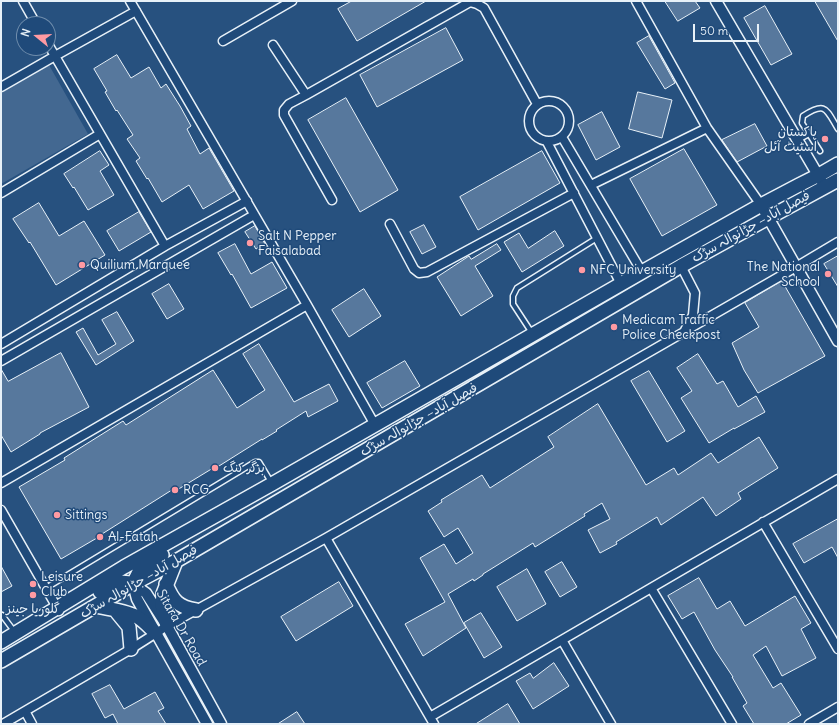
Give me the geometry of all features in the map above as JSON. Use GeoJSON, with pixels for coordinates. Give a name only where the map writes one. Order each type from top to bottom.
{"type":"FeatureCollection","features":[{"type":"Feature","properties":{"kind":"main road","name":"فیصل آباد– جڑانوالہ سڑک"},"geometry":{"type":"LineString","coordinates":[[1,642],[41,618],[59,610],[124,567],[240,503],[760,205],[838,164]]}},
{"type":"Feature","properties":{"kind":"main road","name":"فیصل آباد– جڑانوالہ سڑک"},"geometry":{"type":"LineString","coordinates":[[1,661],[133,584],[176,561],[681,266],[838,180]]}},
{"type":"Feature","properties":{"kind":"main road"},"geometry":{"type":"LineString","coordinates":[[59,610],[115,583],[125,581],[133,584],[140,570],[209,527],[240,503]]}},
{"type":"Feature","properties":{"kind":"main road"},"geometry":{"type":"LineString","coordinates":[[96,606],[127,613],[161,630],[163,594],[176,561]]}},
{"type":"Feature","properties":{"kind":"main road"},"geometry":{"type":"LineString","coordinates":[[166,584],[175,601],[181,606],[196,610]]}},
{"type":"Feature","properties":{"kind":"main road"},"geometry":{"type":"LineString","coordinates":[[115,610],[129,627],[131,649]]}},
{"type":"Feature","properties":{"kind":"street"},"geometry":{"type":"LineString","coordinates":[[23,1],[31,16]]}},
{"type":"Feature","properties":{"kind":"street"},"geometry":{"type":"LineString","coordinates":[[130,1],[375,425]]}},
{"type":"Feature","properties":{"kind":"street"},"geometry":{"type":"LineString","coordinates":[[223,41],[292,1]]}},
{"type":"Feature","properties":{"kind":"street"},"geometry":{"type":"LineString","coordinates":[[636,1],[707,128],[768,218],[838,341]]}},
{"type":"Feature","properties":{"kind":"street"},"geometry":{"type":"LineString","coordinates":[[716,1],[825,187]]}},
{"type":"Feature","properties":{"kind":"street"},"geometry":{"type":"LineString","coordinates":[[332,200],[284,115],[284,110],[289,104],[470,2],[484,8],[537,104]]}},
{"type":"Feature","properties":{"kind":"street"},"geometry":{"type":"LineString","coordinates":[[56,55],[136,12]]}},
{"type":"Feature","properties":{"kind":"street"},"geometry":{"type":"LineString","coordinates":[[274,45],[306,95]]}},
{"type":"Feature","properties":{"kind":"street"},"geometry":{"type":"LineString","coordinates":[[1,88],[55,56],[165,246]]}},
{"type":"Feature","properties":{"kind":"street"},"geometry":{"type":"LineString","coordinates":[[547,100],[557,102],[566,108],[570,118],[568,128],[562,137],[555,141],[547,142],[538,138],[531,131],[528,122],[531,112],[537,104],[547,100]]}},
{"type":"Feature","properties":{"kind":"street"},"geometry":{"type":"LineString","coordinates":[[591,185],[707,128]]}},
{"type":"Feature","properties":{"kind":"street"},"geometry":{"type":"LineString","coordinates":[[1,193],[100,134]]}},
{"type":"Feature","properties":{"kind":"street"},"geometry":{"type":"LineString","coordinates":[[562,137],[642,272]]}},
{"type":"Feature","properties":{"kind":"street"},"geometry":{"type":"LineString","coordinates":[[547,142],[621,284]]}},
{"type":"Feature","properties":{"kind":"street"},"geometry":{"type":"LineString","coordinates":[[390,224],[414,269],[420,273],[427,272],[574,193]]}},
{"type":"Feature","properties":{"kind":"street"},"geometry":{"type":"LineString","coordinates":[[1,344],[165,246],[246,201]]}},
{"type":"Feature","properties":{"kind":"street"},"geometry":{"type":"LineString","coordinates":[[1,361],[254,215]]}},
{"type":"Feature","properties":{"kind":"street"},"geometry":{"type":"LineString","coordinates":[[3,724],[161,630],[326,538],[838,242]]}},
{"type":"Feature","properties":{"kind":"street"},"geometry":{"type":"LineString","coordinates":[[681,266],[695,293],[693,315],[684,332]]}},
{"type":"Feature","properties":{"kind":"street"},"geometry":{"type":"LineString","coordinates":[[1,483],[307,305]]}},
{"type":"Feature","properties":{"kind":"street"},"geometry":{"type":"LineString","coordinates":[[326,538],[432,720],[562,640],[838,479]]}},
{"type":"Feature","properties":{"kind":"street"},"geometry":{"type":"LineString","coordinates":[[1,510],[59,610]]}},
{"type":"Feature","properties":{"kind":"street"},"geometry":{"type":"LineString","coordinates":[[763,522],[838,649]]}},
{"type":"Feature","properties":{"kind":"street","name":"Sitara Dr Road"},"geometry":{"type":"LineString","coordinates":[[133,584],[146,593],[161,630],[207,724]]}},
{"type":"Feature","properties":{"kind":"street"},"geometry":{"type":"LineString","coordinates":[[652,588],[732,724]]}},
{"type":"Feature","properties":{"kind":"street","name":"Sitara Dr Road"},"geometry":{"type":"LineString","coordinates":[[161,630],[221,724]]}},
{"type":"Feature","properties":{"kind":"street"},"geometry":{"type":"LineString","coordinates":[[562,640],[611,724]]}},
{"type":"Feature","properties":{"kind":"street"},"geometry":{"type":"LineString","coordinates":[[809,724],[838,707]]}},
{"type":"Feature","properties":{"kind":"street"},"geometry":{"type":"LineString","coordinates":[[25,711],[32,724]]}},
{"type":"Feature","properties":{"kind":"lane"},"geometry":{"type":"LineString","coordinates":[[820,151],[802,123],[803,116],[820,108],[826,110],[838,129]]}},
{"type":"Feature","properties":{"kind":"lane"},"geometry":{"type":"LineString","coordinates":[[798,140],[809,134]]}},
{"type":"Feature","properties":{"kind":"lane"},"geometry":{"type":"LineString","coordinates":[[532,335],[513,304],[513,296],[517,288],[597,238]]}},
{"type":"Feature","properties":{"kind":"lane"},"geometry":{"type":"LineString","coordinates":[[46,588],[255,462],[259,462],[272,484]]}},
{"type":"Feature","properties":{"kind":"lane"},"geometry":{"type":"LineString","coordinates":[[2,616],[16,634]]}},
{"type":"Feature","properties":{"kind":"shaded area"},"geometry":{"type":"Polygon","coordinates":[[[49,65],[88,134],[1,184],[1,93],[49,65]]]}},
{"type":"Feature","properties":{"kind":"building"},"geometry":{"type":"Polygon","coordinates":[[[352,1],[426,1],[357,41],[338,9],[352,1]]]}},
{"type":"Feature","properties":{"kind":"building"},"geometry":{"type":"Polygon","coordinates":[[[665,1],[695,1],[700,8],[678,21],[665,1]]]}},
{"type":"Feature","properties":{"kind":"building"},"geometry":{"type":"Polygon","coordinates":[[[815,1],[838,1],[838,41],[815,1]]]}},
{"type":"Feature","properties":{"kind":"building"},"geometry":{"type":"Polygon","coordinates":[[[765,6],[792,54],[771,65],[744,18],[765,6]]]}},
{"type":"Feature","properties":{"kind":"building"},"geometry":{"type":"Polygon","coordinates":[[[446,28],[463,60],[377,107],[360,75],[446,28]]]}},
{"type":"Feature","properties":{"kind":"building"},"geometry":{"type":"Polygon","coordinates":[[[649,36],[675,83],[665,89],[637,43],[649,36]]]}},
{"type":"Feature","properties":{"kind":"building"},"geometry":{"type":"Polygon","coordinates":[[[117,55],[131,78],[149,67],[161,88],[166,84],[191,126],[187,129],[200,154],[209,148],[234,191],[203,209],[189,185],[162,202],[136,161],[140,158],[127,139],[133,135],[117,110],[116,111],[105,92],[107,91],[94,69],[117,55]]]}},
{"type":"Feature","properties":{"kind":"building"},"geometry":{"type":"Polygon","coordinates":[[[638,92],[672,100],[662,138],[629,129],[638,92]]]}},
{"type":"Feature","properties":{"kind":"building"},"geometry":{"type":"Polygon","coordinates":[[[346,98],[398,190],[360,212],[308,120],[346,98]]]}},
{"type":"Feature","properties":{"kind":"building"},"geometry":{"type":"Polygon","coordinates":[[[602,112],[620,147],[596,160],[578,125],[602,112]]]}},
{"type":"Feature","properties":{"kind":"building"},"geometry":{"type":"Polygon","coordinates":[[[755,124],[767,146],[737,162],[722,140],[755,124]]]}},
{"type":"Feature","properties":{"kind":"building"},"geometry":{"type":"Polygon","coordinates":[[[684,149],[717,205],[662,236],[630,179],[684,149]]]}},
{"type":"Feature","properties":{"kind":"building"},"geometry":{"type":"Polygon","coordinates":[[[100,151],[109,165],[100,171],[114,195],[88,210],[64,174],[100,151]]]}},
{"type":"Feature","properties":{"kind":"building"},"geometry":{"type":"Polygon","coordinates":[[[542,151],[560,183],[478,230],[460,197],[542,151]]]}},
{"type":"Feature","properties":{"kind":"building"},"geometry":{"type":"Polygon","coordinates":[[[39,203],[59,236],[84,221],[105,255],[56,285],[30,242],[29,243],[13,219],[39,203]]]}},
{"type":"Feature","properties":{"kind":"building"},"geometry":{"type":"Polygon","coordinates":[[[139,212],[151,232],[119,251],[107,231],[139,212]]]}},
{"type":"Feature","properties":{"kind":"building"},"geometry":{"type":"Polygon","coordinates":[[[424,225],[436,247],[422,254],[410,232],[424,225]]]}},
{"type":"Feature","properties":{"kind":"building"},"geometry":{"type":"Polygon","coordinates":[[[255,226],[265,244],[256,249],[245,232],[255,226]]]}},
{"type":"Feature","properties":{"kind":"building"},"geometry":{"type":"Polygon","coordinates":[[[555,231],[564,246],[522,272],[504,242],[519,233],[528,248],[555,231]]]}},
{"type":"Feature","properties":{"kind":"building"},"geometry":{"type":"Polygon","coordinates":[[[235,244],[251,274],[272,262],[287,288],[251,308],[232,274],[231,275],[218,253],[235,244]]]}},
{"type":"Feature","properties":{"kind":"building"},"geometry":{"type":"Polygon","coordinates":[[[497,244],[501,250],[475,266],[493,296],[461,316],[437,277],[469,256],[471,259],[497,244]]]}},
{"type":"Feature","properties":{"kind":"building"},"geometry":{"type":"Polygon","coordinates":[[[838,256],[838,287],[824,264],[838,256]]]}},
{"type":"Feature","properties":{"kind":"building"},"geometry":{"type":"Polygon","coordinates":[[[782,281],[825,356],[758,393],[744,370],[732,343],[759,327],[745,303],[782,281]]]}},
{"type":"Feature","properties":{"kind":"building"},"geometry":{"type":"Polygon","coordinates":[[[169,284],[184,309],[167,319],[152,294],[169,284]]]}},
{"type":"Feature","properties":{"kind":"building"},"geometry":{"type":"Polygon","coordinates":[[[364,289],[381,316],[349,337],[332,310],[364,289]]]}},
{"type":"Feature","properties":{"kind":"building"},"geometry":{"type":"Polygon","coordinates":[[[117,312],[134,341],[96,365],[76,332],[83,328],[98,355],[116,344],[102,320],[117,312]]]}},
{"type":"Feature","properties":{"kind":"building"},"geometry":{"type":"Polygon","coordinates":[[[259,344],[294,402],[329,384],[338,401],[308,417],[306,411],[276,430],[277,431],[177,490],[175,488],[102,535],[61,559],[19,487],[65,460],[64,458],[123,421],[126,425],[213,370],[237,408],[265,390],[243,354],[259,344]]]}},
{"type":"Feature","properties":{"kind":"building"},"geometry":{"type":"Polygon","coordinates":[[[61,353],[89,407],[40,433],[11,452],[1,435],[1,369],[8,381],[61,353]]]}},
{"type":"Feature","properties":{"kind":"building"},"geometry":{"type":"Polygon","coordinates":[[[698,354],[717,384],[723,381],[738,407],[756,396],[765,412],[709,443],[681,398],[692,391],[677,368],[698,354]]]}},
{"type":"Feature","properties":{"kind":"building"},"geometry":{"type":"Polygon","coordinates":[[[405,361],[420,386],[382,408],[367,383],[405,361]]]}},
{"type":"Feature","properties":{"kind":"building"},"geometry":{"type":"Polygon","coordinates":[[[649,371],[685,431],[667,442],[631,381],[649,371]]]}},
{"type":"Feature","properties":{"kind":"building"},"geometry":{"type":"Polygon","coordinates":[[[598,404],[646,485],[674,468],[678,475],[711,453],[718,463],[759,437],[778,468],[738,493],[741,499],[716,516],[703,497],[661,525],[657,517],[616,542],[617,544],[600,553],[588,530],[610,519],[602,503],[584,514],[585,516],[535,547],[533,543],[474,581],[473,579],[448,594],[466,628],[423,656],[405,624],[445,602],[420,558],[444,544],[456,564],[473,553],[458,528],[444,537],[428,511],[442,502],[441,500],[482,475],[490,488],[554,447],[548,437],[598,404]]]}},
{"type":"Feature","properties":{"kind":"building"},"geometry":{"type":"Polygon","coordinates":[[[838,519],[838,558],[832,547],[804,563],[793,544],[838,519]]]}},
{"type":"Feature","properties":{"kind":"building"},"geometry":{"type":"Polygon","coordinates":[[[562,562],[577,587],[560,597],[545,572],[562,562]]]}},
{"type":"Feature","properties":{"kind":"building"},"geometry":{"type":"Polygon","coordinates":[[[1,566],[12,586],[1,592],[1,566]]]}},
{"type":"Feature","properties":{"kind":"building"},"geometry":{"type":"Polygon","coordinates":[[[527,569],[546,604],[517,621],[497,587],[527,569]]]}},
{"type":"Feature","properties":{"kind":"building"},"geometry":{"type":"Polygon","coordinates":[[[699,578],[717,609],[730,601],[745,626],[795,596],[811,623],[801,629],[816,658],[782,676],[766,646],[753,655],[773,688],[781,683],[801,715],[786,724],[754,724],[743,706],[747,703],[694,612],[682,619],[668,596],[699,578]]]}},
{"type":"Feature","properties":{"kind":"building"},"geometry":{"type":"Polygon","coordinates":[[[339,582],[353,606],[296,641],[281,617],[339,582]]]}},
{"type":"Feature","properties":{"kind":"building"},"geometry":{"type":"Polygon","coordinates":[[[481,613],[502,647],[484,658],[464,623],[481,613]]]}},
{"type":"Feature","properties":{"kind":"building"},"geometry":{"type":"Polygon","coordinates":[[[554,663],[569,686],[533,709],[516,681],[530,673],[533,678],[554,663]]]}},
{"type":"Feature","properties":{"kind":"building"},"geometry":{"type":"Polygon","coordinates":[[[110,685],[124,709],[155,692],[164,708],[158,711],[166,724],[118,724],[113,714],[105,718],[92,694],[110,685]]]}},
{"type":"Feature","properties":{"kind":"building"},"geometry":{"type":"Polygon","coordinates":[[[508,704],[520,724],[476,724],[508,704]]]}},
{"type":"Feature","properties":{"kind":"building"},"geometry":{"type":"Polygon","coordinates":[[[297,712],[305,724],[278,724],[297,712]]]}},
{"type":"Feature","properties":{"kind":"place","name":"پاکستان اسٹیٹ آئل"},"geometry":{"type":"Point","coordinates":[825,139]}},
{"type":"Feature","properties":{"kind":"place","name":"Salt N Pepper Faisalabad"},"geometry":{"type":"Point","coordinates":[250,243]}},
{"type":"Feature","properties":{"kind":"place","name":"Quilium Marquee"},"geometry":{"type":"Point","coordinates":[82,265]}},
{"type":"Feature","properties":{"kind":"place","name":"NFC University"},"geometry":{"type":"Point","coordinates":[582,270]}},
{"type":"Feature","properties":{"kind":"place","name":"The National School"},"geometry":{"type":"Point","coordinates":[828,274]}},
{"type":"Feature","properties":{"kind":"place","name":"Medicam Traffic Police Checkpost"},"geometry":{"type":"Point","coordinates":[614,327]}},
{"type":"Feature","properties":{"kind":"place","name":"برگر کنگ"},"geometry":{"type":"Point","coordinates":[215,468]}},
{"type":"Feature","properties":{"kind":"place","name":"RCG"},"geometry":{"type":"Point","coordinates":[175,490]}},
{"type":"Feature","properties":{"kind":"place","name":"Sittings"},"geometry":{"type":"Point","coordinates":[57,515]}},
{"type":"Feature","properties":{"kind":"place","name":"Al-Fatah"},"geometry":{"type":"Point","coordinates":[100,537]}},
{"type":"Feature","properties":{"kind":"place","name":"Leisure Club"},"geometry":{"type":"Point","coordinates":[33,584]}},
{"type":"Feature","properties":{"kind":"place","name":"گلوریا جینز"},"geometry":{"type":"Point","coordinates":[33,595]}}]}
